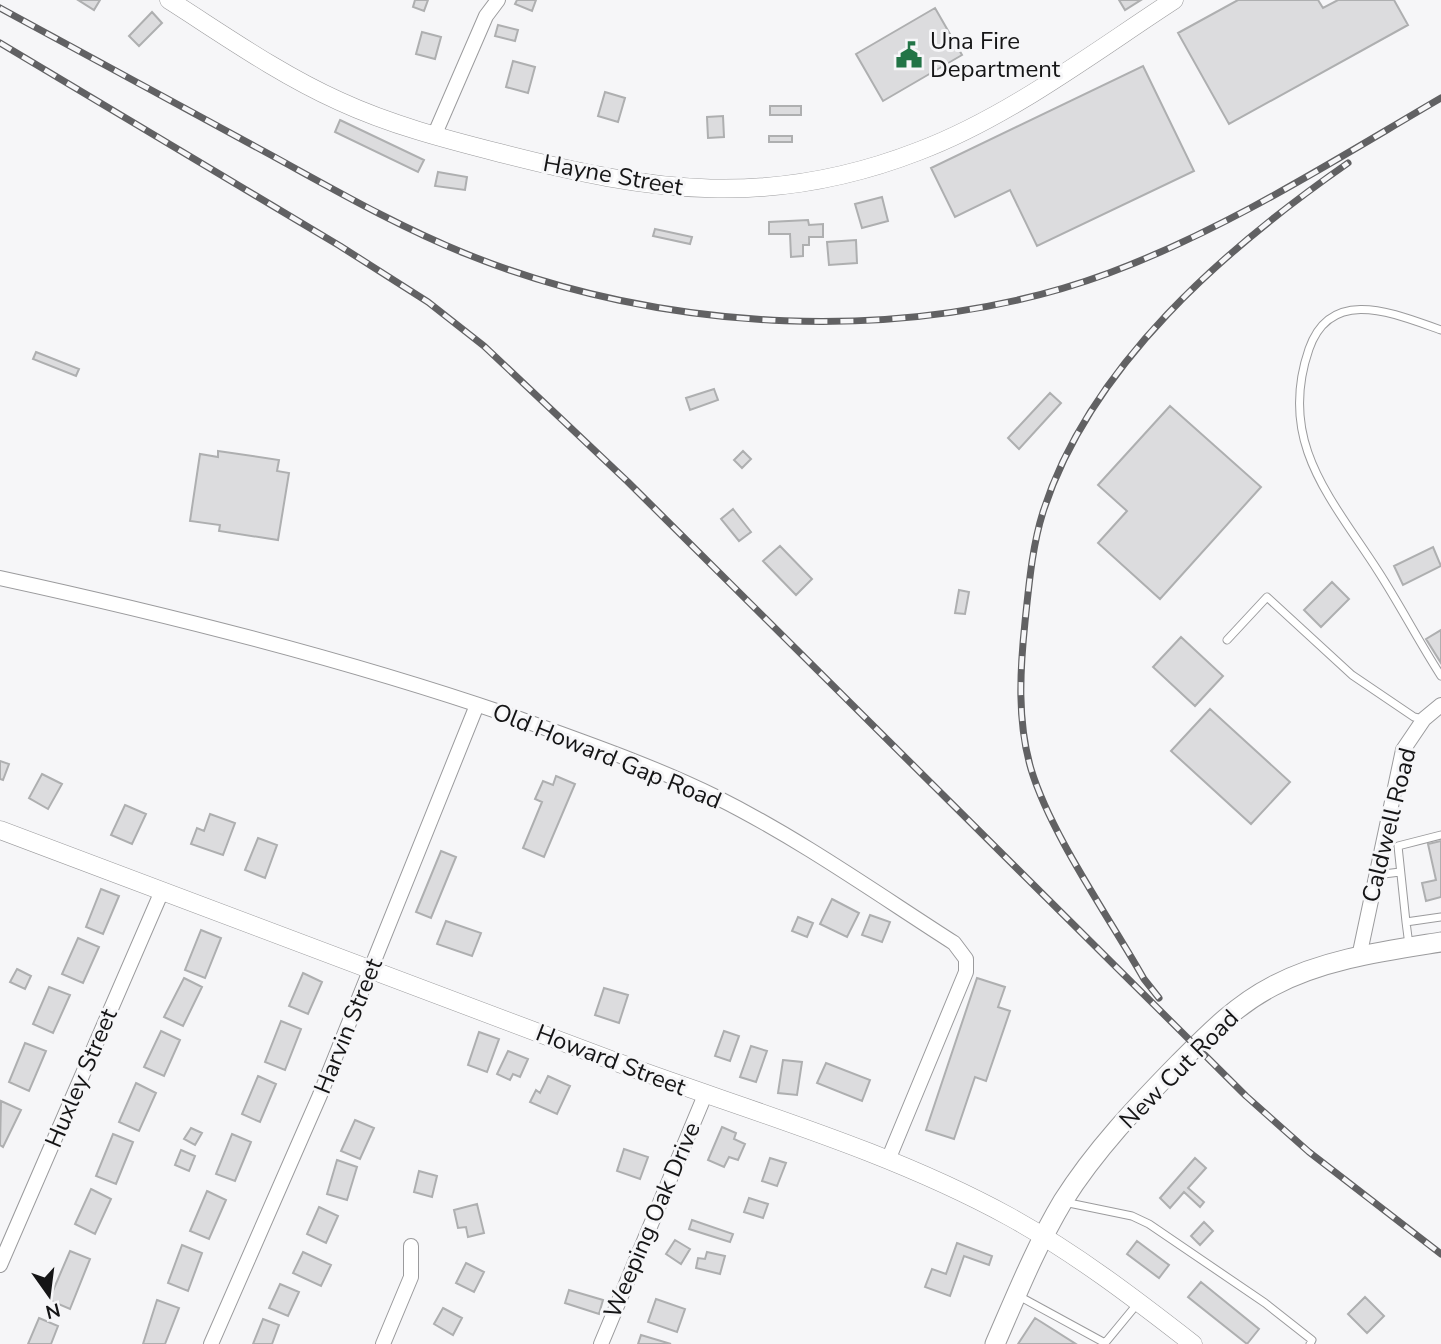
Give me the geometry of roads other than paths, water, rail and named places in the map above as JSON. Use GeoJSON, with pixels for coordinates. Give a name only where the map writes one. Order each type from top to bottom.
{"type":"FeatureCollection","features":[{"type":"Feature","properties":{"kind":"main road","name":"New Cut Road"},"geometry":{"type":"LineString","coordinates":[[995,1344],[1043,1237],[1063,1202],[1097,1153],[1229,1015],[1273,985],[1298,975],[1359,957],[1441,942]]}},
{"type":"Feature","properties":{"kind":"street","name":"Hayne Street"},"geometry":{"type":"LineString","coordinates":[[169,0],[325,94],[374,116],[434,136],[530,161],[651,186],[752,190],[822,180],[885,163],[969,129],[1174,0]]}},
{"type":"Feature","properties":{"kind":"street"},"geometry":{"type":"LineString","coordinates":[[434,136],[486,16],[498,0]]}},
{"type":"Feature","properties":{"kind":"street","name":"Old Howard Gap Road"},"geometry":{"type":"LineString","coordinates":[[0,578],[309,654],[477,705],[665,773],[716,797],[819,854],[960,947],[966,958],[966,972],[888,1160]]}},
{"type":"Feature","properties":{"kind":"street","name":"Harvin Street"},"geometry":{"type":"LineString","coordinates":[[211,1344],[371,970],[477,705]]}},
{"type":"Feature","properties":{"kind":"street","name":"Caldwell Road"},"geometry":{"type":"LineString","coordinates":[[1359,957],[1403,750],[1424,719],[1441,705]]}},
{"type":"Feature","properties":{"kind":"street","name":"Howard Street"},"geometry":{"type":"LineString","coordinates":[[0,831],[705,1095],[888,1160],[999,1212],[1043,1237],[1193,1344]]}},
{"type":"Feature","properties":{"kind":"street","name":"Huxley Street"},"geometry":{"type":"LineString","coordinates":[[0,1265],[162,891]]}},
{"type":"Feature","properties":{"kind":"street","name":"Weeping Oak Drive"},"geometry":{"type":"LineString","coordinates":[[600,1344],[705,1095]]}},
{"type":"Feature","properties":{"kind":"street"},"geometry":{"type":"LineString","coordinates":[[383,1344],[411,1277],[411,1246]]}},
{"type":"Feature","properties":{"kind":"lane"},"geometry":{"type":"LineString","coordinates":[[1441,330],[1388,312],[1367,309],[1357,308],[1334,317],[1313,337],[1305,361],[1298,414],[1310,463],[1329,500],[1395,598],[1441,676]]}},
{"type":"Feature","properties":{"kind":"lane"},"geometry":{"type":"LineString","coordinates":[[1227,640],[1267,597],[1352,675],[1414,717],[1424,719]]}},
{"type":"Feature","properties":{"kind":"lane"},"geometry":{"type":"LineString","coordinates":[[1409,947],[1398,846],[1441,835]]}},
{"type":"Feature","properties":{"kind":"lane"},"geometry":{"type":"LineString","coordinates":[[1375,875],[1400,872]]}},
{"type":"Feature","properties":{"kind":"lane"},"geometry":{"type":"LineString","coordinates":[[1406,922],[1441,917]]}},
{"type":"Feature","properties":{"kind":"lane"},"geometry":{"type":"LineString","coordinates":[[1063,1202],[1132,1216],[1149,1224],[1265,1303],[1312,1340],[1310,1344]]}},
{"type":"Feature","properties":{"kind":"lane"},"geometry":{"type":"LineString","coordinates":[[1017,1294],[1105,1343],[1139,1303]]}},
{"type":"Feature","properties":{"kind":"railway"},"geometry":{"type":"LineString","coordinates":[[0,8],[365,206],[464,253],[540,280],[619,300],[701,314],[785,321],[869,320],[951,312],[1032,297],[1109,273],[1237,215],[1441,98]]}},
{"type":"Feature","properties":{"kind":"railway"},"geometry":{"type":"LineString","coordinates":[[0,43],[340,246],[428,302],[484,346],[628,482],[1246,1096],[1309,1152],[1441,1254]]}},
{"type":"Feature","properties":{"kind":"railway"},"geometry":{"type":"LineString","coordinates":[[1159,998],[1144,979],[1066,848],[1031,769],[1023,733],[1021,677],[1036,539],[1043,512],[1065,458],[1093,407],[1128,359],[1167,314],[1210,272],[1255,233],[1348,163]]}},
{"type":"Feature","properties":{"kind":"place","name":"Una Fire Department"},"geometry":{"type":"Point","coordinates":[909,55]}}]}
